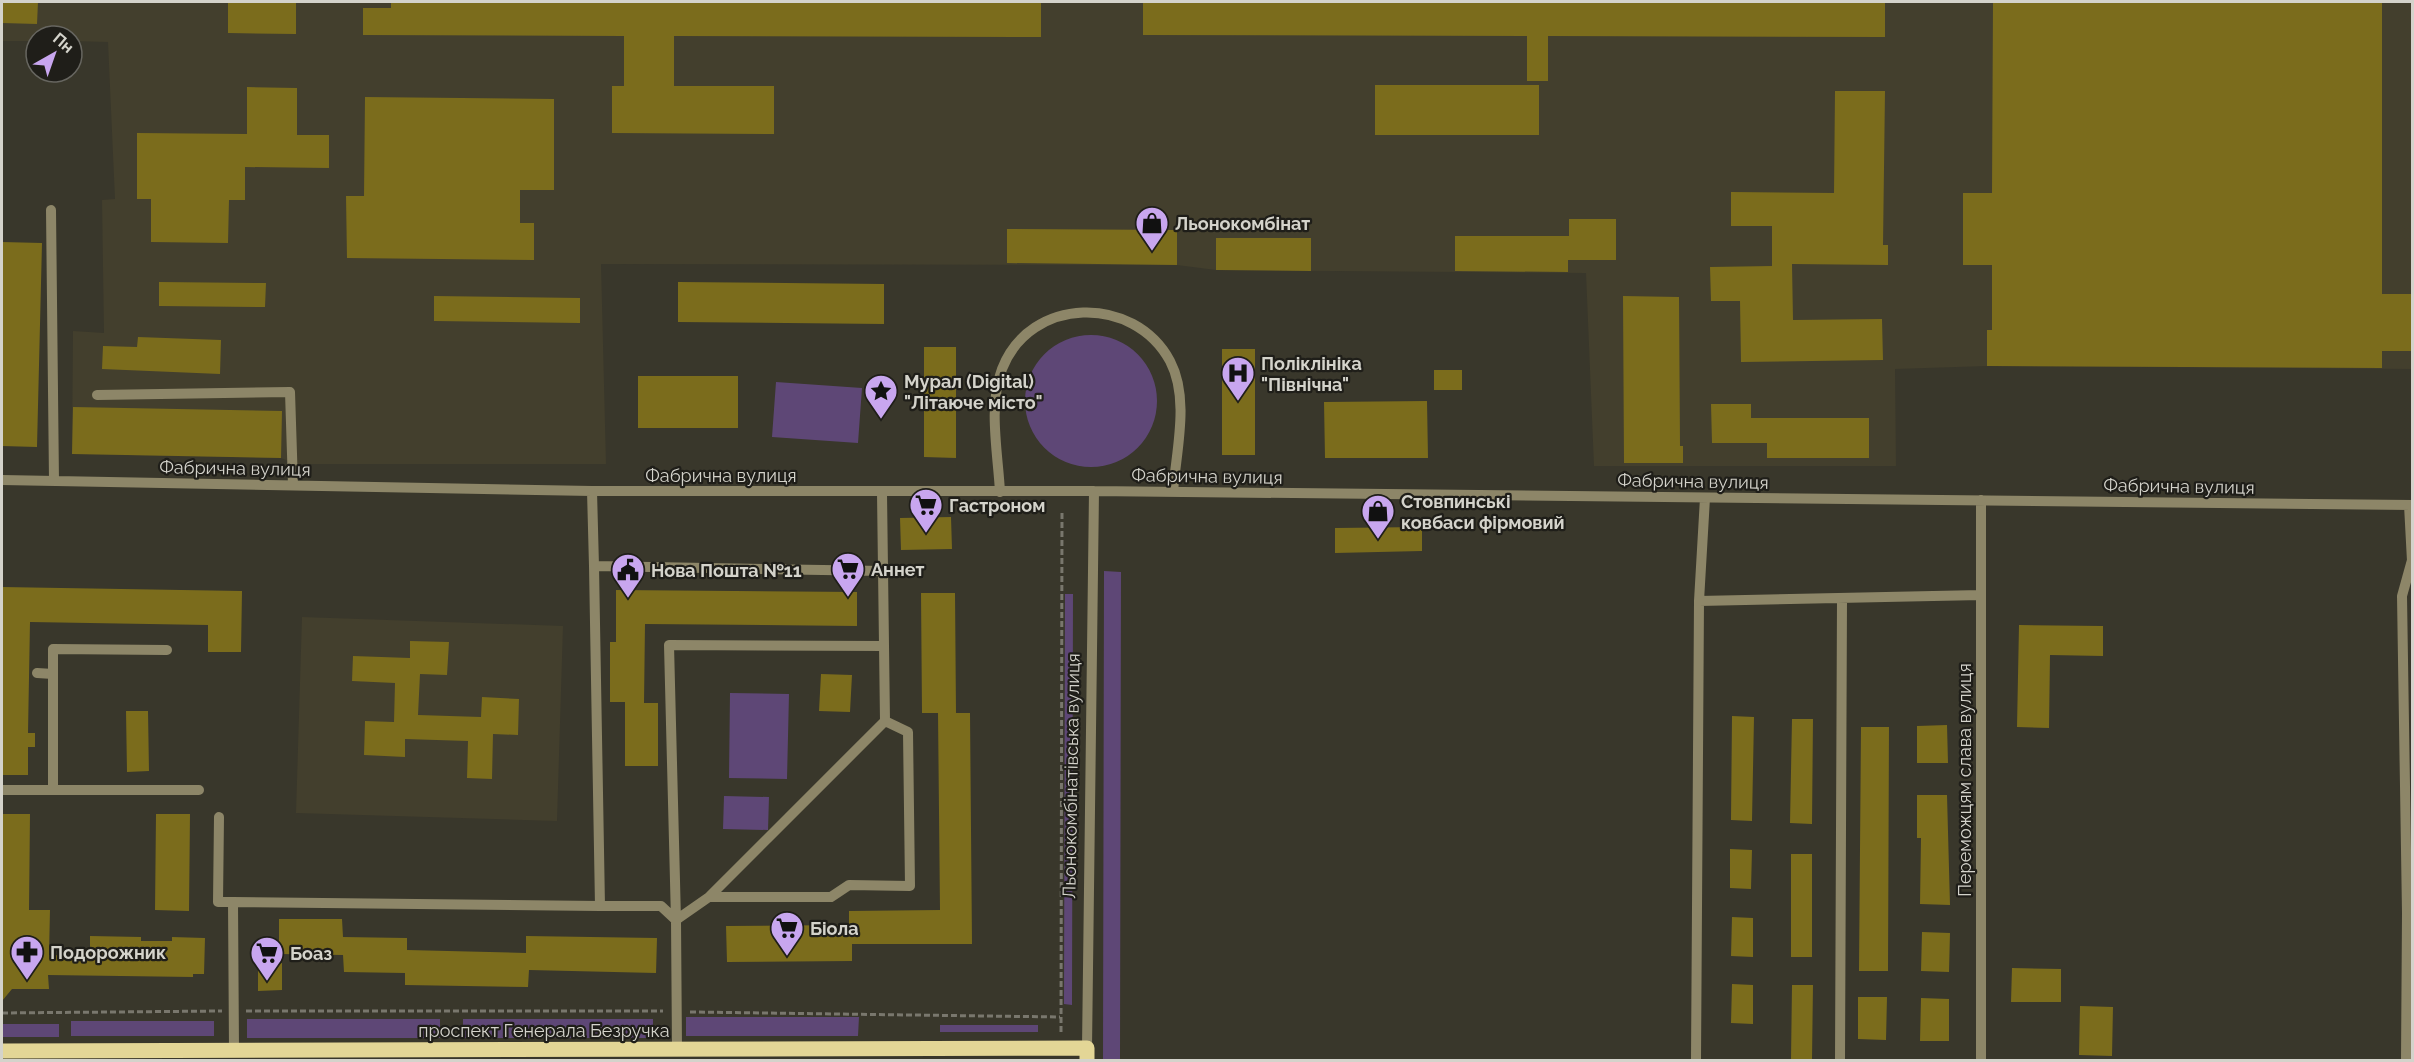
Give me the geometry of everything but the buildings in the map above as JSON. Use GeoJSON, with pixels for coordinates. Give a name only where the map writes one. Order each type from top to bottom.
{"type":"FeatureCollection","features":[{"type":"Feature","properties":{"kind":"main road","name":"проспект Генерала Безручка"},"geometry":{"type":"LineString","coordinates":[[2,1051],[50,1055],[234,1050],[368,1055],[581,1055],[677,1049],[932,1054],[1061,1048],[1087,1054]]}},
{"type":"Feature","properties":{"kind":"street"},"geometry":{"type":"LineString","coordinates":[[51,210],[54,481]]}},
{"type":"Feature","properties":{"kind":"street"},"geometry":{"type":"LineString","coordinates":[[1000,492],[995,399],[1002,368],[1010,354],[1031,330],[1060,316],[1092,312],[1108,314],[1137,326],[1150,336],[1170,362],[1176,376],[1180,408],[1173,492]]}},
{"type":"Feature","properties":{"kind":"street"},"geometry":{"type":"LineString","coordinates":[[97,395],[290,392],[293,485]]}},
{"type":"Feature","properties":{"kind":"street","name":"Фабрична вулиця"},"geometry":{"type":"LineString","coordinates":[[2,480],[592,490],[882,493],[1094,491],[2411,505]]}},
{"type":"Feature","properties":{"kind":"street"},"geometry":{"type":"LineString","coordinates":[[592,490],[600,906]]}},
{"type":"Feature","properties":{"kind":"street","name":"Льонокомбінатівська вулиця"},"geometry":{"type":"LineString","coordinates":[[1087,1054],[1094,491]]}},
{"type":"Feature","properties":{"kind":"street"},"geometry":{"type":"LineString","coordinates":[[676,920],[709,897],[885,721],[882,493]]}},
{"type":"Feature","properties":{"kind":"street"},"geometry":{"type":"LineString","coordinates":[[1696,1060],[1699,601],[1705,498]]}},
{"type":"Feature","properties":{"kind":"street","name":"Переможцям слава вулиця"},"geometry":{"type":"LineString","coordinates":[[1981,500],[1981,1060]]}},
{"type":"Feature","properties":{"kind":"street"},"geometry":{"type":"LineString","coordinates":[[2406,1060],[2407,913],[2402,596],[2412,561],[2411,505]]}},
{"type":"Feature","properties":{"kind":"street"},"geometry":{"type":"LineString","coordinates":[[594,566],[883,571]]}},
{"type":"Feature","properties":{"kind":"street"},"geometry":{"type":"LineString","coordinates":[[1699,601],[1981,595]]}},
{"type":"Feature","properties":{"kind":"street"},"geometry":{"type":"LineString","coordinates":[[1840,1060],[1842,599]]}},
{"type":"Feature","properties":{"kind":"street"},"geometry":{"type":"LineString","coordinates":[[677,1049],[669,645],[884,646]]}},
{"type":"Feature","properties":{"kind":"street"},"geometry":{"type":"LineString","coordinates":[[53,790],[53,649],[167,650]]}},
{"type":"Feature","properties":{"kind":"street"},"geometry":{"type":"LineString","coordinates":[[38,673],[53,674]]}},
{"type":"Feature","properties":{"kind":"street"},"geometry":{"type":"LineString","coordinates":[[709,897],[831,897],[849,885],[910,886],[908,732],[885,721]]}},
{"type":"Feature","properties":{"kind":"street"},"geometry":{"type":"LineString","coordinates":[[2,790],[199,790]]}},
{"type":"Feature","properties":{"kind":"street"},"geometry":{"type":"LineString","coordinates":[[219,818],[218,902],[661,906],[676,920]]}},
{"type":"Feature","properties":{"kind":"street"},"geometry":{"type":"LineString","coordinates":[[233,902],[234,1050]]}},
{"type":"Feature","properties":{"kind":"path"},"geometry":{"type":"LineString","coordinates":[[1061,1048],[1062,511]]}},
{"type":"Feature","properties":{"kind":"path"},"geometry":{"type":"LineString","coordinates":[[2,1013],[676,1011],[1060,1017]]}},
{"type":"Feature","properties":{"kind":"shaded area"},"geometry":{"type":"Polygon","coordinates":[[[2,2],[2412,2],[2412,369],[1987,366],[1895,369],[1896,466],[1594,466],[1586,273],[1216,270],[1177,265],[601,264],[606,464],[296,464],[281,458],[72,454],[73,331],[104,333],[102,200],[115,199],[108,42],[84,41],[84,24],[24,24],[24,41],[2,41],[2,2]]]}},
{"type":"Feature","properties":{"kind":"shaded area"},"geometry":{"type":"Polygon","coordinates":[[[1091,335],[1116,340],[1138,354],[1152,376],[1157,401],[1152,426],[1138,448],[1116,462],[1091,467],[1066,462],[1044,448],[1030,426],[1025,401],[1030,376],[1044,354],[1066,340],[1091,335]]]}},
{"type":"Feature","properties":{"kind":"shaded area"},"geometry":{"type":"Polygon","coordinates":[[[776,382],[862,388],[858,443],[772,437],[776,382]]]}},
{"type":"Feature","properties":{"kind":"shaded area"},"geometry":{"type":"Polygon","coordinates":[[[1104,571],[1121,572],[1120,1060],[1103,1060],[1104,571]]]}},
{"type":"Feature","properties":{"kind":"shaded area"},"geometry":{"type":"Polygon","coordinates":[[[1065,594],[1073,594],[1072,1005],[1064,1004],[1065,594]]]}},
{"type":"Feature","properties":{"kind":"shaded area"},"geometry":{"type":"Polygon","coordinates":[[[302,617],[563,626],[557,821],[296,813],[302,617]]]}},
{"type":"Feature","properties":{"kind":"shaded area"},"geometry":{"type":"Polygon","coordinates":[[[730,693],[789,694],[787,779],[729,778],[730,693]]]}},
{"type":"Feature","properties":{"kind":"shaded area"},"geometry":{"type":"Polygon","coordinates":[[[724,796],[769,797],[768,830],[723,829],[724,796]]]}},
{"type":"Feature","properties":{"kind":"shaded area"},"geometry":{"type":"Polygon","coordinates":[[[686,1017],[859,1017],[858,1036],[686,1036],[686,1017]]]}},
{"type":"Feature","properties":{"kind":"shaded area"},"geometry":{"type":"Polygon","coordinates":[[[247,1019],[440,1019],[440,1038],[247,1038],[247,1019]]]}},
{"type":"Feature","properties":{"kind":"shaded area"},"geometry":{"type":"Polygon","coordinates":[[[463,1019],[653,1019],[653,1038],[463,1038],[463,1019]]]}},
{"type":"Feature","properties":{"kind":"shaded area"},"geometry":{"type":"Polygon","coordinates":[[[71,1021],[214,1021],[214,1036],[71,1036],[71,1021]]]}},
{"type":"Feature","properties":{"kind":"shaded area"},"geometry":{"type":"Polygon","coordinates":[[[2,1024],[59,1024],[59,1037],[2,1037],[2,1024]]]}},
{"type":"Feature","properties":{"kind":"shaded area"},"geometry":{"type":"Polygon","coordinates":[[[940,1025],[1038,1025],[1038,1032],[940,1032],[940,1025]]]}},
{"type":"Feature","properties":{"kind":"place","name":"Льонокомбінат"},"geometry":{"type":"Point","coordinates":[1152,252]}},
{"type":"Feature","properties":{"kind":"place","name":"Поліклініка \"Північна\""},"geometry":{"type":"Point","coordinates":[1238,402]}},
{"type":"Feature","properties":{"kind":"place","name":"Мурал (Digital) \"Літаюче місто\""},"geometry":{"type":"Point","coordinates":[881,420]}},
{"type":"Feature","properties":{"kind":"place","name":"Гастроном"},"geometry":{"type":"Point","coordinates":[926,534]}},
{"type":"Feature","properties":{"kind":"place","name":"Стовпинські ковбаси фірмовий"},"geometry":{"type":"Point","coordinates":[1378,540]}},
{"type":"Feature","properties":{"kind":"place","name":"Аннет"},"geometry":{"type":"Point","coordinates":[848,598]}},
{"type":"Feature","properties":{"kind":"place","name":"Нова Пошта №11"},"geometry":{"type":"Point","coordinates":[628,599]}},
{"type":"Feature","properties":{"kind":"place","name":"Біола"},"geometry":{"type":"Point","coordinates":[787,957]}},
{"type":"Feature","properties":{"kind":"place","name":"Подорожник"},"geometry":{"type":"Point","coordinates":[27,981]}},
{"type":"Feature","properties":{"kind":"place","name":"Боаз"},"geometry":{"type":"Point","coordinates":[267,982]}}]}
